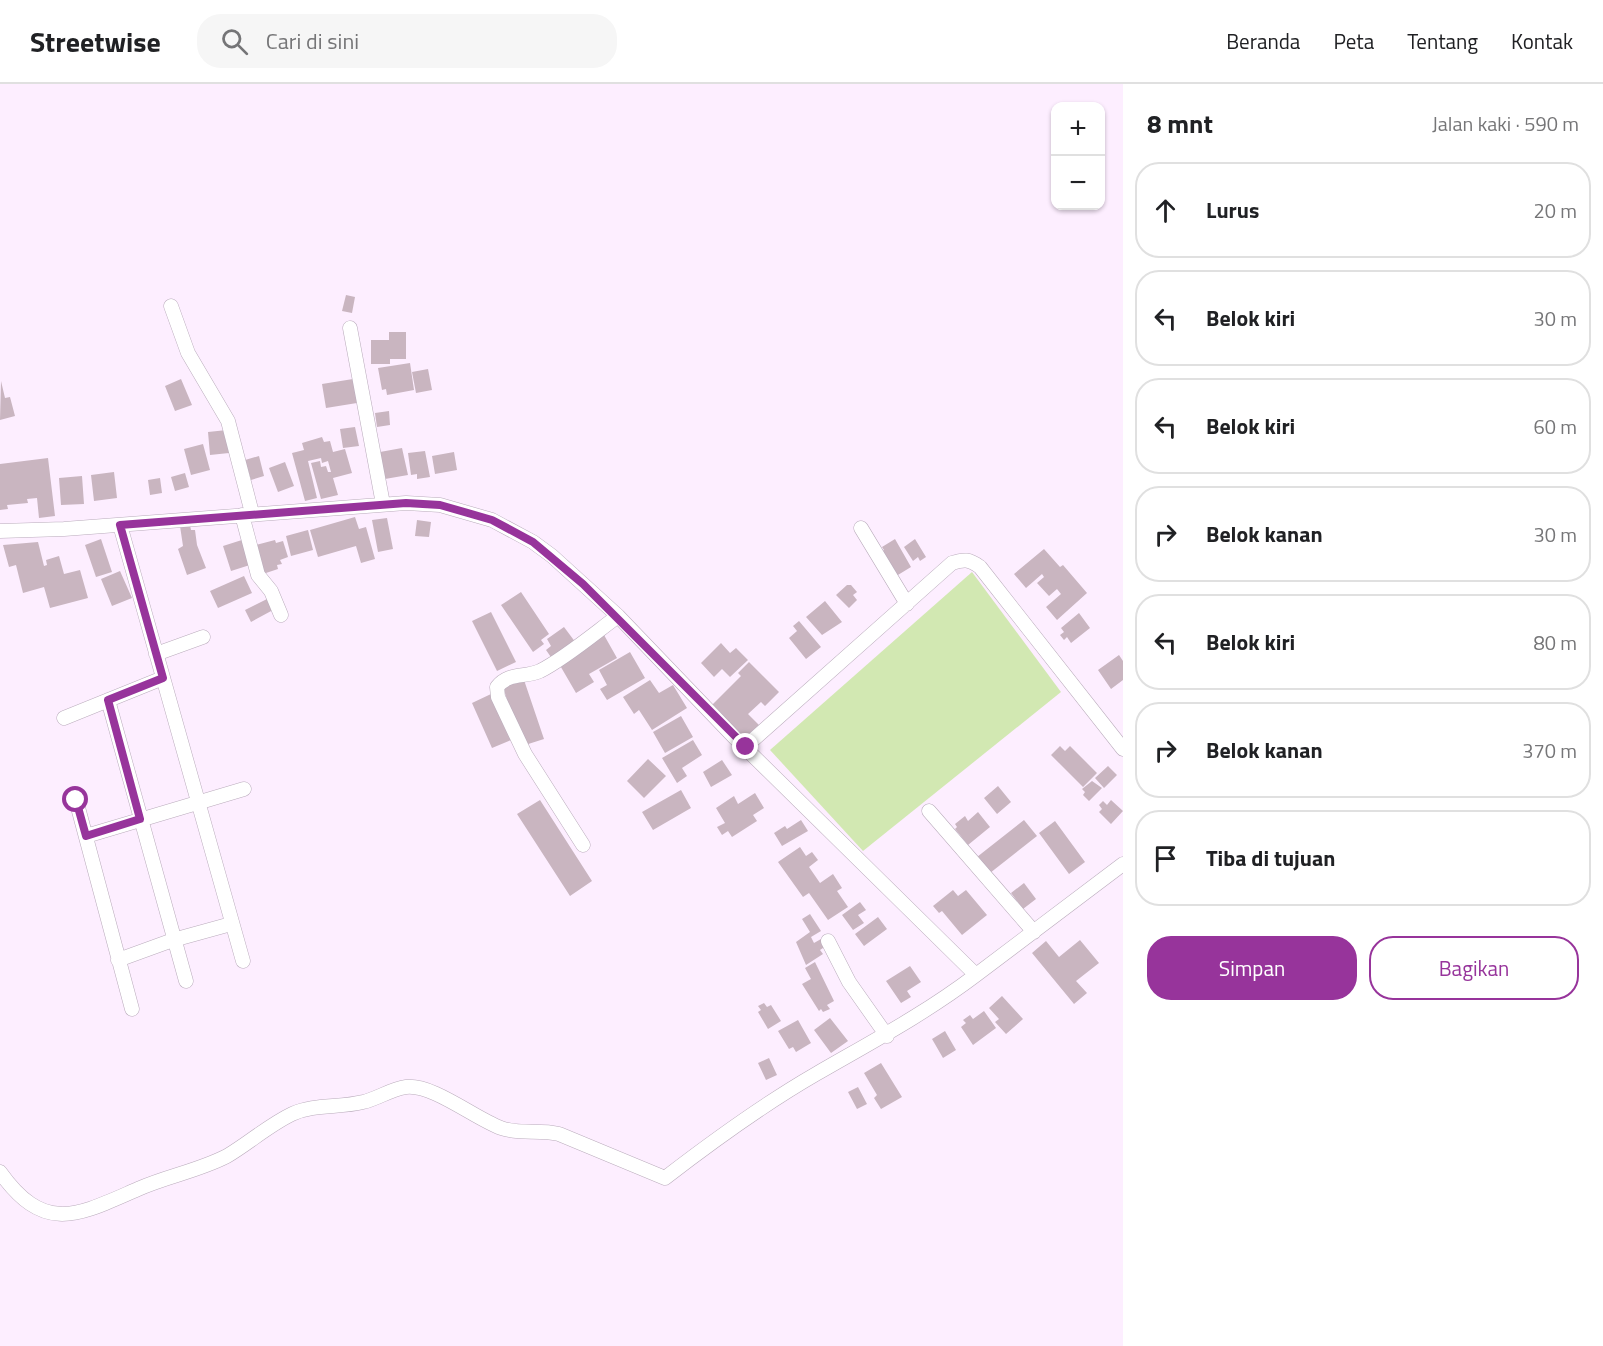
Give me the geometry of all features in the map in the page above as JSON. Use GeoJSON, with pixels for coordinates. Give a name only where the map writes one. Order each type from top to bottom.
{"type":"FeatureCollection","features":[{"type":"Feature","properties":{"kind":"street"},"geometry":{"type":"LineString","coordinates":[[171,306],[188,353],[228,421],[258,575],[271,591],[281,615]]}},
{"type":"Feature","properties":{"kind":"street"},"geometry":{"type":"LineString","coordinates":[[350,328],[383,504]]}},
{"type":"Feature","properties":{"kind":"street"},"geometry":{"type":"LineString","coordinates":[[0,531],[120,525],[383,504],[440,505],[492,520],[516,531],[552,556],[618,616],[746,747],[976,975]]}},
{"type":"Feature","properties":{"kind":"street"},"geometry":{"type":"LineString","coordinates":[[120,525],[243,961]]}},
{"type":"Feature","properties":{"kind":"street"},"geometry":{"type":"LineString","coordinates":[[861,528],[907,604]]}},
{"type":"Feature","properties":{"kind":"street"},"geometry":{"type":"LineString","coordinates":[[746,747],[952,563],[971,560],[980,567],[1123,749]]}},
{"type":"Feature","properties":{"kind":"street"},"geometry":{"type":"LineString","coordinates":[[583,845],[525,754],[498,697],[497,687],[502,681],[515,675],[538,672],[618,616]]}},
{"type":"Feature","properties":{"kind":"street"},"geometry":{"type":"LineString","coordinates":[[156,654],[203,637]]}},
{"type":"Feature","properties":{"kind":"street"},"geometry":{"type":"LineString","coordinates":[[64,718],[163,678]]}},
{"type":"Feature","properties":{"kind":"street"},"geometry":{"type":"LineString","coordinates":[[108,700],[186,981]]}},
{"type":"Feature","properties":{"kind":"street"},"geometry":{"type":"LineString","coordinates":[[86,836],[197,801],[244,789]]}},
{"type":"Feature","properties":{"kind":"street"},"geometry":{"type":"LineString","coordinates":[[76,800],[132,1009]]}},
{"type":"Feature","properties":{"kind":"street"},"geometry":{"type":"LineString","coordinates":[[929,811],[1034,932]]}},
{"type":"Feature","properties":{"kind":"street"},"geometry":{"type":"LineString","coordinates":[[0,1172],[23,1199],[45,1212],[87,1211],[139,1188],[198,1170],[228,1155],[292,1114],[314,1107],[337,1107],[364,1102],[408,1087],[430,1092],[500,1127],[514,1131],[553,1133],[665,1178],[783,1095],[886,1036],[976,975],[1123,864]]}},
{"type":"Feature","properties":{"kind":"street"},"geometry":{"type":"LineString","coordinates":[[118,960],[173,940],[231,924]]}},
{"type":"Feature","properties":{"kind":"street"},"geometry":{"type":"LineString","coordinates":[[828,941],[849,982],[886,1036]]}},
{"type":"Feature","properties":{"kind":"green space"},"geometry":{"type":"Polygon","coordinates":[[[972,572],[1061,692],[863,851],[770,750],[972,572]]]}},
{"type":"Feature","properties":{"kind":"building"},"geometry":{"type":"Polygon","coordinates":[[[346,295],[355,297],[352,313],[342,311],[346,295]]]}},
{"type":"Feature","properties":{"kind":"building"},"geometry":{"type":"Polygon","coordinates":[[[389,332],[406,332],[406,359],[390,359],[390,364],[371,364],[371,340],[389,340],[389,332]]]}},
{"type":"Feature","properties":{"kind":"building"},"geometry":{"type":"Polygon","coordinates":[[[410,363],[414,390],[387,395],[386,389],[382,390],[378,368],[410,363]]]}},
{"type":"Feature","properties":{"kind":"building"},"geometry":{"type":"Polygon","coordinates":[[[428,369],[432,390],[416,393],[412,372],[428,369]]]}},
{"type":"Feature","properties":{"kind":"building"},"geometry":{"type":"Polygon","coordinates":[[[181,379],[192,405],[175,411],[165,386],[181,379]]]}},
{"type":"Feature","properties":{"kind":"building"},"geometry":{"type":"Polygon","coordinates":[[[353,379],[357,403],[326,408],[322,384],[353,379]]]}},
{"type":"Feature","properties":{"kind":"building"},"geometry":{"type":"Polygon","coordinates":[[[1,381],[5,398],[10,397],[15,416],[0,420],[1,381]]]}},
{"type":"Feature","properties":{"kind":"building"},"geometry":{"type":"Polygon","coordinates":[[[389,411],[390,425],[377,427],[375,413],[389,411]]]}},
{"type":"Feature","properties":{"kind":"building"},"geometry":{"type":"Polygon","coordinates":[[[355,427],[359,446],[343,448],[340,429],[355,427]]]}},
{"type":"Feature","properties":{"kind":"building"},"geometry":{"type":"Polygon","coordinates":[[[227,430],[229,453],[210,455],[208,432],[227,430]]]}},
{"type":"Feature","properties":{"kind":"building"},"geometry":{"type":"Polygon","coordinates":[[[322,437],[324,442],[330,441],[333,452],[345,449],[352,473],[333,478],[338,495],[321,499],[311,463],[320,461],[321,467],[326,466],[328,472],[331,472],[328,461],[322,463],[321,458],[308,461],[317,498],[305,501],[292,453],[304,450],[302,443],[322,437]]]}},
{"type":"Feature","properties":{"kind":"building"},"geometry":{"type":"Polygon","coordinates":[[[203,444],[210,470],[191,475],[184,449],[203,444]]]}},
{"type":"Feature","properties":{"kind":"building"},"geometry":{"type":"Polygon","coordinates":[[[402,448],[408,475],[385,479],[380,452],[402,448]]]}},
{"type":"Feature","properties":{"kind":"building"},"geometry":{"type":"Polygon","coordinates":[[[425,451],[430,477],[417,479],[417,474],[411,475],[408,453],[425,451]]]}},
{"type":"Feature","properties":{"kind":"building"},"geometry":{"type":"Polygon","coordinates":[[[454,452],[457,470],[435,474],[432,456],[454,452]]]}},
{"type":"Feature","properties":{"kind":"building"},"geometry":{"type":"Polygon","coordinates":[[[259,456],[264,476],[251,480],[245,460],[259,456]]]}},
{"type":"Feature","properties":{"kind":"building"},"geometry":{"type":"Polygon","coordinates":[[[48,458],[55,516],[39,518],[37,498],[27,499],[28,503],[7,505],[8,509],[0,510],[0,464],[48,458]]]}},
{"type":"Feature","properties":{"kind":"building"},"geometry":{"type":"Polygon","coordinates":[[[285,462],[294,486],[278,492],[269,468],[285,462]]]}},
{"type":"Feature","properties":{"kind":"building"},"geometry":{"type":"Polygon","coordinates":[[[114,472],[117,498],[94,501],[91,475],[114,472]]]}},
{"type":"Feature","properties":{"kind":"building"},"geometry":{"type":"Polygon","coordinates":[[[185,473],[189,487],[175,491],[171,477],[185,473]]]}},
{"type":"Feature","properties":{"kind":"building"},"geometry":{"type":"Polygon","coordinates":[[[82,476],[84,504],[61,505],[59,478],[82,476]]]}},
{"type":"Feature","properties":{"kind":"building"},"geometry":{"type":"Polygon","coordinates":[[[160,478],[162,493],[150,495],[148,480],[160,478]]]}},
{"type":"Feature","properties":{"kind":"building"},"geometry":{"type":"Polygon","coordinates":[[[355,517],[359,529],[366,527],[375,559],[361,563],[356,546],[318,557],[310,530],[355,517]]]}},
{"type":"Feature","properties":{"kind":"building"},"geometry":{"type":"Polygon","coordinates":[[[387,518],[393,549],[378,552],[372,520],[387,518]]]}},
{"type":"Feature","properties":{"kind":"building"},"geometry":{"type":"Polygon","coordinates":[[[417,520],[431,522],[429,537],[415,536],[417,520]]]}},
{"type":"Feature","properties":{"kind":"building"},"geometry":{"type":"Polygon","coordinates":[[[190,525],[191,530],[195,530],[197,545],[206,568],[187,575],[178,549],[183,546],[180,526],[190,525]]]}},
{"type":"Feature","properties":{"kind":"building"},"geometry":{"type":"Polygon","coordinates":[[[308,530],[313,550],[291,556],[286,536],[308,530]]]}},
{"type":"Feature","properties":{"kind":"building"},"geometry":{"type":"Polygon","coordinates":[[[101,539],[112,572],[96,577],[85,545],[101,539]]]}},
{"type":"Feature","properties":{"kind":"building"},"geometry":{"type":"Polygon","coordinates":[[[245,539],[253,564],[231,571],[223,546],[245,539]]]}},
{"type":"Feature","properties":{"kind":"building"},"geometry":{"type":"Polygon","coordinates":[[[895,539],[911,567],[893,578],[878,554],[884,550],[882,547],[895,539]]]}},
{"type":"Feature","properties":{"kind":"building"},"geometry":{"type":"Polygon","coordinates":[[[915,539],[926,557],[920,561],[918,557],[913,561],[904,547],[915,539]]]}},
{"type":"Feature","properties":{"kind":"building"},"geometry":{"type":"Polygon","coordinates":[[[275,540],[276,543],[283,541],[288,557],[280,560],[282,564],[277,565],[278,569],[260,575],[252,546],[275,540]]]}},
{"type":"Feature","properties":{"kind":"building"},"geometry":{"type":"Polygon","coordinates":[[[38,542],[44,566],[47,565],[46,560],[59,556],[64,574],[80,570],[88,598],[50,608],[44,587],[23,593],[16,565],[9,567],[3,545],[38,542]]]}},
{"type":"Feature","properties":{"kind":"building"},"geometry":{"type":"Polygon","coordinates":[[[1044,549],[1060,567],[1063,565],[1087,593],[1057,620],[1046,607],[1061,594],[1057,589],[1049,596],[1037,583],[1044,577],[1042,574],[1026,588],[1014,574],[1044,549]]]}},
{"type":"Feature","properties":{"kind":"building"},"geometry":{"type":"Polygon","coordinates":[[[120,571],[132,598],[112,606],[101,579],[120,571]]]}},
{"type":"Feature","properties":{"kind":"building"},"geometry":{"type":"Polygon","coordinates":[[[244,576],[252,593],[218,608],[210,591],[244,576]]]}},
{"type":"Feature","properties":{"kind":"building"},"geometry":{"type":"Polygon","coordinates":[[[847,585],[851,585],[857,592],[853,595],[857,600],[849,608],[836,595],[847,585]]]}},
{"type":"Feature","properties":{"kind":"building"},"geometry":{"type":"Polygon","coordinates":[[[521,592],[549,634],[541,640],[544,644],[533,652],[501,605],[521,592]]]}},
{"type":"Feature","properties":{"kind":"building"},"geometry":{"type":"Polygon","coordinates":[[[267,599],[273,610],[251,622],[245,610],[267,599]]]}},
{"type":"Feature","properties":{"kind":"building"},"geometry":{"type":"Polygon","coordinates":[[[825,601],[842,622],[822,635],[806,617],[825,601]]]}},
{"type":"Feature","properties":{"kind":"building"},"geometry":{"type":"Polygon","coordinates":[[[491,612],[516,662],[497,671],[472,621],[491,612]]]}},
{"type":"Feature","properties":{"kind":"building"},"geometry":{"type":"Polygon","coordinates":[[[1079,613],[1090,628],[1071,643],[1067,637],[1064,640],[1060,635],[1064,632],[1061,628],[1079,613]]]}},
{"type":"Feature","properties":{"kind":"building"},"geometry":{"type":"Polygon","coordinates":[[[799,621],[821,647],[806,659],[789,638],[797,631],[793,626],[799,621]]]}},
{"type":"Feature","properties":{"kind":"building"},"geometry":{"type":"Polygon","coordinates":[[[564,627],[576,643],[553,660],[546,650],[551,646],[547,639],[564,627]]]}},
{"type":"Feature","properties":{"kind":"building"},"geometry":{"type":"Polygon","coordinates":[[[604,635],[617,658],[589,674],[594,682],[576,693],[558,662],[604,635]]]}},
{"type":"Feature","properties":{"kind":"building"},"geometry":{"type":"Polygon","coordinates":[[[721,643],[730,653],[736,648],[748,660],[730,677],[722,669],[714,677],[701,663],[721,643]]]}},
{"type":"Feature","properties":{"kind":"building"},"geometry":{"type":"Polygon","coordinates":[[[630,652],[645,678],[607,700],[600,689],[607,685],[599,670],[630,652]]]}},
{"type":"Feature","properties":{"kind":"building"},"geometry":{"type":"Polygon","coordinates":[[[1119,655],[1123,661],[1123,680],[1111,689],[1098,670],[1119,655]]]}},
{"type":"Feature","properties":{"kind":"building"},"geometry":{"type":"Polygon","coordinates":[[[749,662],[779,692],[765,706],[761,702],[748,714],[760,726],[746,739],[712,705],[741,676],[738,673],[749,662]]]}},
{"type":"Feature","properties":{"kind":"building"},"geometry":{"type":"Polygon","coordinates":[[[524,680],[544,739],[522,746],[503,687],[524,680]]]}},
{"type":"Feature","properties":{"kind":"building"},"geometry":{"type":"Polygon","coordinates":[[[650,680],[659,693],[673,685],[687,708],[652,730],[639,710],[634,714],[623,697],[650,680]]]}},
{"type":"Feature","properties":{"kind":"building"},"geometry":{"type":"Polygon","coordinates":[[[491,694],[511,740],[492,748],[472,703],[491,694]]]}},
{"type":"Feature","properties":{"kind":"building"},"geometry":{"type":"Polygon","coordinates":[[[681,716],[693,737],[665,753],[653,732],[681,716]]]}},
{"type":"Feature","properties":{"kind":"building"},"geometry":{"type":"Polygon","coordinates":[[[693,740],[702,755],[682,768],[687,776],[677,783],[662,758],[693,740]]]}},
{"type":"Feature","properties":{"kind":"building"},"geometry":{"type":"Polygon","coordinates":[[[1060,746],[1065,751],[1070,746],[1097,773],[1083,787],[1051,755],[1060,746]]]}},
{"type":"Feature","properties":{"kind":"building"},"geometry":{"type":"Polygon","coordinates":[[[648,759],[666,776],[644,798],[627,781],[648,759]]]}},
{"type":"Feature","properties":{"kind":"building"},"geometry":{"type":"Polygon","coordinates":[[[722,760],[732,775],[711,787],[703,772],[722,760]]]}},
{"type":"Feature","properties":{"kind":"building"},"geometry":{"type":"Polygon","coordinates":[[[1108,766],[1117,775],[1104,788],[1095,778],[1108,766]]]}},
{"type":"Feature","properties":{"kind":"building"},"geometry":{"type":"Polygon","coordinates":[[[1092,781],[1102,788],[1089,801],[1083,795],[1085,792],[1082,789],[1092,781]]]}},
{"type":"Feature","properties":{"kind":"building"},"geometry":{"type":"Polygon","coordinates":[[[998,786],[1011,802],[997,814],[984,798],[998,786]]]}},
{"type":"Feature","properties":{"kind":"building"},"geometry":{"type":"Polygon","coordinates":[[[681,790],[691,808],[653,830],[642,812],[681,790]]]}},
{"type":"Feature","properties":{"kind":"building"},"geometry":{"type":"Polygon","coordinates":[[[755,793],[764,808],[753,815],[757,821],[732,837],[728,831],[722,835],[717,827],[725,823],[716,808],[734,796],[738,804],[755,793]]]}},
{"type":"Feature","properties":{"kind":"building"},"geometry":{"type":"Polygon","coordinates":[[[540,800],[592,881],[570,896],[517,814],[540,800]]]}},
{"type":"Feature","properties":{"kind":"building"},"geometry":{"type":"Polygon","coordinates":[[[1111,800],[1123,811],[1111,824],[1099,812],[1102,809],[1099,805],[1103,801],[1107,805],[1111,800]]]}},
{"type":"Feature","properties":{"kind":"building"},"geometry":{"type":"Polygon","coordinates":[[[978,812],[990,827],[968,845],[955,829],[957,827],[955,824],[965,816],[968,821],[978,812]]]}},
{"type":"Feature","properties":{"kind":"building"},"geometry":{"type":"Polygon","coordinates":[[[801,820],[808,831],[782,846],[774,833],[785,826],[787,829],[801,820]]]}},
{"type":"Feature","properties":{"kind":"building"},"geometry":{"type":"Polygon","coordinates":[[[1024,820],[1037,836],[990,873],[977,857],[1024,820]]]}},
{"type":"Feature","properties":{"kind":"building"},"geometry":{"type":"Polygon","coordinates":[[[1055,821],[1085,862],[1069,874],[1039,833],[1055,821]]]}},
{"type":"Feature","properties":{"kind":"building"},"geometry":{"type":"Polygon","coordinates":[[[800,847],[806,856],[812,852],[818,860],[809,867],[820,883],[833,874],[842,888],[837,891],[848,907],[828,920],[809,893],[803,897],[778,862],[800,847]]]}},
{"type":"Feature","properties":{"kind":"building"},"geometry":{"type":"Polygon","coordinates":[[[1024,883],[1036,899],[1023,909],[1011,893],[1024,883]]]}},
{"type":"Feature","properties":{"kind":"building"},"geometry":{"type":"Polygon","coordinates":[[[953,890],[958,896],[966,890],[987,915],[962,935],[942,911],[939,913],[933,906],[953,890]]]}},
{"type":"Feature","properties":{"kind":"building"},"geometry":{"type":"Polygon","coordinates":[[[860,902],[866,910],[858,915],[864,923],[853,930],[842,915],[860,902]]]}},
{"type":"Feature","properties":{"kind":"building"},"geometry":{"type":"Polygon","coordinates":[[[810,914],[821,931],[811,937],[814,943],[821,939],[826,946],[820,950],[823,954],[806,965],[796,942],[810,932],[802,919],[810,914]]]}},
{"type":"Feature","properties":{"kind":"building"},"geometry":{"type":"Polygon","coordinates":[[[878,917],[887,929],[864,946],[855,934],[878,917]]]}},
{"type":"Feature","properties":{"kind":"building"},"geometry":{"type":"Polygon","coordinates":[[[1080,940],[1099,963],[1076,981],[1087,993],[1074,1004],[1032,953],[1046,941],[1059,957],[1080,940]]]}},
{"type":"Feature","properties":{"kind":"building"},"geometry":{"type":"Polygon","coordinates":[[[815,962],[834,1001],[827,1005],[830,1009],[823,1012],[821,1009],[819,1011],[802,984],[811,979],[805,968],[815,962]]]}},
{"type":"Feature","properties":{"kind":"building"},"geometry":{"type":"Polygon","coordinates":[[[910,966],[921,982],[907,991],[911,997],[901,1003],[886,981],[910,966]]]}},
{"type":"Feature","properties":{"kind":"building"},"geometry":{"type":"Polygon","coordinates":[[[1002,996],[1023,1019],[1006,1034],[995,1022],[999,1019],[989,1008],[1002,996]]]}},
{"type":"Feature","properties":{"kind":"building"},"geometry":{"type":"Polygon","coordinates":[[[764,1003],[767,1007],[771,1005],[781,1021],[768,1029],[758,1012],[761,1010],[758,1006],[764,1003]]]}},
{"type":"Feature","properties":{"kind":"building"},"geometry":{"type":"Polygon","coordinates":[[[984,1011],[996,1028],[973,1045],[961,1027],[966,1023],[963,1020],[970,1015],[973,1019],[984,1011]]]}},
{"type":"Feature","properties":{"kind":"building"},"geometry":{"type":"Polygon","coordinates":[[[830,1018],[848,1041],[831,1053],[814,1030],[830,1018]]]}},
{"type":"Feature","properties":{"kind":"building"},"geometry":{"type":"Polygon","coordinates":[[[798,1020],[811,1043],[796,1052],[793,1047],[789,1049],[778,1031],[798,1020]]]}},
{"type":"Feature","properties":{"kind":"building"},"geometry":{"type":"Polygon","coordinates":[[[945,1031],[956,1050],[943,1058],[932,1039],[945,1031]]]}},
{"type":"Feature","properties":{"kind":"building"},"geometry":{"type":"Polygon","coordinates":[[[769,1058],[777,1075],[766,1080],[758,1063],[769,1058]]]}},
{"type":"Feature","properties":{"kind":"building"},"geometry":{"type":"Polygon","coordinates":[[[881,1063],[902,1097],[881,1109],[874,1098],[877,1095],[864,1073],[881,1063]]]}},
{"type":"Feature","properties":{"kind":"building"},"geometry":{"type":"Polygon","coordinates":[[[858,1087],[867,1104],[857,1109],[848,1092],[858,1087]]]}},
{"type":"Feature","properties":{"kind":"route"},"geometry":{"type":"LineString","coordinates":[[76,800],[86,836],[140,819],[108,700],[163,678],[120,525],[313,508],[425,503],[492,520],[516,531],[552,556],[618,616],[709,712],[746,747]]}}]}
